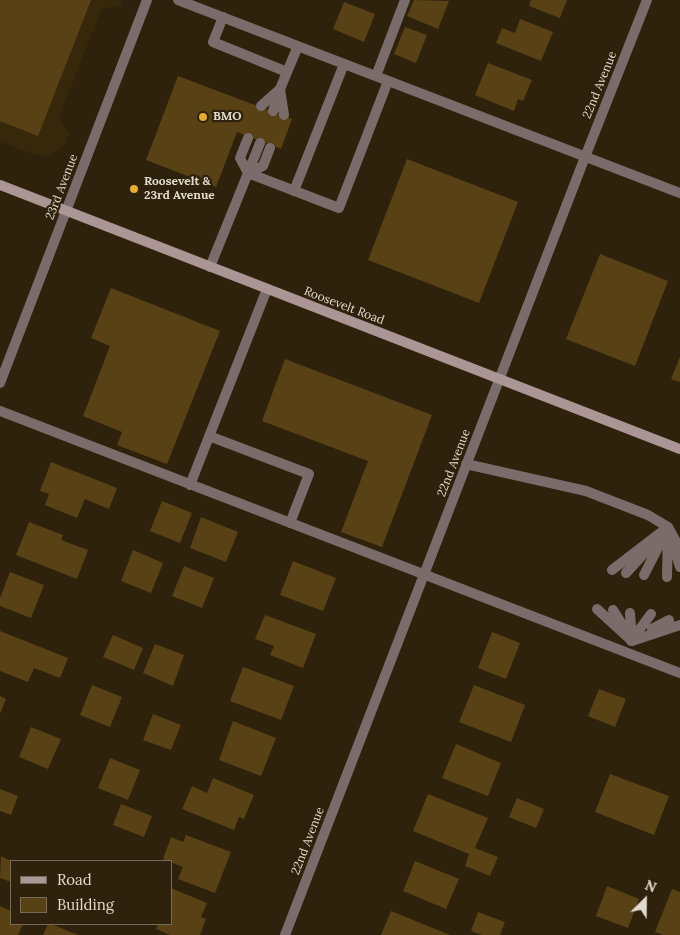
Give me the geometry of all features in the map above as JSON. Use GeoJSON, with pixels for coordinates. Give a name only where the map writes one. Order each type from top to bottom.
{"type":"FeatureCollection","features":[{"type":"Feature","properties":{"kind":"main road","name":"Roosevelt Road"},"geometry":{"type":"LineString","coordinates":[[0,185],[680,449]]}},
{"type":"Feature","properties":{"kind":"street","name":"23rd Avenue"},"geometry":{"type":"LineString","coordinates":[[0,383],[148,0]]}},
{"type":"Feature","properties":{"kind":"street"},"geometry":{"type":"LineString","coordinates":[[178,0],[680,193]]}},
{"type":"Feature","properties":{"kind":"street"},"geometry":{"type":"LineString","coordinates":[[376,76],[405,0]]}},
{"type":"Feature","properties":{"kind":"street","name":"22nd Avenue"},"geometry":{"type":"LineString","coordinates":[[284,935],[647,0]]}},
{"type":"Feature","properties":{"kind":"street"},"geometry":{"type":"LineString","coordinates":[[223,17],[213,42],[287,72]]}},
{"type":"Feature","properties":{"kind":"street"},"geometry":{"type":"LineString","coordinates":[[273,111],[298,46]]}},
{"type":"Feature","properties":{"kind":"street"},"geometry":{"type":"LineString","coordinates":[[294,191],[344,64]]}},
{"type":"Feature","properties":{"kind":"street"},"geometry":{"type":"LineString","coordinates":[[248,138],[240,158],[248,173],[339,208],[388,81]]}},
{"type":"Feature","properties":{"kind":"street"},"geometry":{"type":"LineString","coordinates":[[261,106],[280,89]]}},
{"type":"Feature","properties":{"kind":"street"},"geometry":{"type":"LineString","coordinates":[[280,89],[284,115]]}},
{"type":"Feature","properties":{"kind":"street"},"geometry":{"type":"LineString","coordinates":[[210,267],[260,143]]}},
{"type":"Feature","properties":{"kind":"street"},"geometry":{"type":"LineString","coordinates":[[248,173],[263,166],[270,148]]}},
{"type":"Feature","properties":{"kind":"street"},"geometry":{"type":"LineString","coordinates":[[190,484],[267,289]]}},
{"type":"Feature","properties":{"kind":"street"},"geometry":{"type":"LineString","coordinates":[[0,411],[680,673]]}},
{"type":"Feature","properties":{"kind":"street"},"geometry":{"type":"LineString","coordinates":[[209,436],[309,474],[290,523]]}},
{"type":"Feature","properties":{"kind":"street"},"geometry":{"type":"LineString","coordinates":[[466,464],[586,491],[648,515],[668,527],[680,549]]}},
{"type":"Feature","properties":{"kind":"street"},"geometry":{"type":"LineString","coordinates":[[668,527],[680,567]]}},
{"type":"Feature","properties":{"kind":"street"},"geometry":{"type":"LineString","coordinates":[[612,570],[668,527]]}},
{"type":"Feature","properties":{"kind":"street"},"geometry":{"type":"LineString","coordinates":[[626,573],[668,527]]}},
{"type":"Feature","properties":{"kind":"street"},"geometry":{"type":"LineString","coordinates":[[644,574],[668,527]]}},
{"type":"Feature","properties":{"kind":"street"},"geometry":{"type":"LineString","coordinates":[[667,577],[668,527]]}},
{"type":"Feature","properties":{"kind":"street"},"geometry":{"type":"LineString","coordinates":[[597,609],[632,641]]}},
{"type":"Feature","properties":{"kind":"street"},"geometry":{"type":"LineString","coordinates":[[613,610],[632,641]]}},
{"type":"Feature","properties":{"kind":"street"},"geometry":{"type":"LineString","coordinates":[[630,613],[632,641]]}},
{"type":"Feature","properties":{"kind":"street"},"geometry":{"type":"LineString","coordinates":[[627,653],[632,641],[652,614]]}},
{"type":"Feature","properties":{"kind":"street"},"geometry":{"type":"LineString","coordinates":[[632,641],[669,620]]}},
{"type":"Feature","properties":{"kind":"street"},"geometry":{"type":"LineString","coordinates":[[632,641],[680,625]]}},
{"type":"Feature","properties":{"kind":"shaded area"},"geometry":{"type":"Polygon","coordinates":[[[0,0],[122,0],[121,4],[101,10],[59,117],[69,134],[64,146],[50,156],[35,155],[0,142],[0,0]]]}},
{"type":"Feature","properties":{"kind":"building"},"geometry":{"type":"Polygon","coordinates":[[[0,0],[91,0],[38,136],[0,121],[0,0]]]}},
{"type":"Feature","properties":{"kind":"building"},"geometry":{"type":"Polygon","coordinates":[[[414,0],[449,1],[438,29],[407,16],[414,0]]]}},
{"type":"Feature","properties":{"kind":"building"},"geometry":{"type":"Polygon","coordinates":[[[531,0],[567,0],[560,18],[529,6],[531,0]]]}},
{"type":"Feature","properties":{"kind":"building"},"geometry":{"type":"Polygon","coordinates":[[[344,2],[375,14],[364,42],[333,29],[344,2]]]}},
{"type":"Feature","properties":{"kind":"building"},"geometry":{"type":"Polygon","coordinates":[[[520,19],[553,32],[541,61],[496,43],[502,28],[515,33],[520,19]]]}},
{"type":"Feature","properties":{"kind":"building"},"geometry":{"type":"Polygon","coordinates":[[[405,27],[427,35],[416,63],[394,54],[405,27]]]}},
{"type":"Feature","properties":{"kind":"building"},"geometry":{"type":"Polygon","coordinates":[[[488,63],[532,80],[523,101],[518,99],[514,111],[475,95],[488,63]]]}},
{"type":"Feature","properties":{"kind":"building","name":"BMO"},"geometry":{"type":"Polygon","coordinates":[[[178,76],[292,119],[281,149],[237,132],[216,187],[146,160],[178,76]]]}},
{"type":"Feature","properties":{"kind":"building"},"geometry":{"type":"Polygon","coordinates":[[[407,159],[518,202],[479,303],[368,260],[407,159]]]}},
{"type":"Feature","properties":{"kind":"building"},"geometry":{"type":"Polygon","coordinates":[[[600,254],[668,281],[635,366],[566,339],[600,254]]]}},
{"type":"Feature","properties":{"kind":"building"},"geometry":{"type":"Polygon","coordinates":[[[111,288],[220,331],[167,464],[117,445],[122,432],[83,416],[110,346],[91,338],[111,288]]]}},
{"type":"Feature","properties":{"kind":"building"},"geometry":{"type":"Polygon","coordinates":[[[680,357],[680,382],[671,379],[680,357]]]}},
{"type":"Feature","properties":{"kind":"building"},"geometry":{"type":"Polygon","coordinates":[[[285,359],[432,415],[382,547],[341,532],[368,461],[262,421],[285,359]]]}},
{"type":"Feature","properties":{"kind":"building"},"geometry":{"type":"Polygon","coordinates":[[[51,462],[117,488],[109,509],[85,499],[77,518],[45,505],[49,494],[40,491],[51,462]]]}},
{"type":"Feature","properties":{"kind":"building"},"geometry":{"type":"Polygon","coordinates":[[[162,501],[192,513],[180,543],[150,531],[162,501]]]}},
{"type":"Feature","properties":{"kind":"building"},"geometry":{"type":"Polygon","coordinates":[[[201,517],[238,532],[226,562],[190,548],[201,517]]]}},
{"type":"Feature","properties":{"kind":"building"},"geometry":{"type":"Polygon","coordinates":[[[29,522],[63,535],[61,540],[88,550],[77,579],[16,555],[29,522]]]}},
{"type":"Feature","properties":{"kind":"building"},"geometry":{"type":"Polygon","coordinates":[[[133,550],[163,563],[151,593],[121,581],[133,550]]]}},
{"type":"Feature","properties":{"kind":"building"},"geometry":{"type":"Polygon","coordinates":[[[293,561],[336,578],[323,611],[280,595],[293,561]]]}},
{"type":"Feature","properties":{"kind":"building"},"geometry":{"type":"Polygon","coordinates":[[[184,566],[214,578],[202,608],[172,596],[184,566]]]}},
{"type":"Feature","properties":{"kind":"building"},"geometry":{"type":"Polygon","coordinates":[[[10,572],[44,585],[31,618],[0,606],[0,598],[10,572]]]}},
{"type":"Feature","properties":{"kind":"building"},"geometry":{"type":"Polygon","coordinates":[[[265,615],[316,634],[303,668],[270,655],[274,646],[255,639],[265,615]]]}},
{"type":"Feature","properties":{"kind":"building"},"geometry":{"type":"Polygon","coordinates":[[[0,631],[68,658],[60,678],[34,668],[28,682],[0,671],[0,631]]]}},
{"type":"Feature","properties":{"kind":"building"},"geometry":{"type":"Polygon","coordinates":[[[492,632],[520,643],[506,679],[478,668],[492,632]]]}},
{"type":"Feature","properties":{"kind":"building"},"geometry":{"type":"Polygon","coordinates":[[[113,635],[143,648],[134,670],[103,657],[113,635]]]}},
{"type":"Feature","properties":{"kind":"building"},"geometry":{"type":"Polygon","coordinates":[[[155,644],[184,655],[173,686],[143,673],[155,644]]]}},
{"type":"Feature","properties":{"kind":"building"},"geometry":{"type":"Polygon","coordinates":[[[243,667],[294,686],[281,720],[230,701],[243,667]]]}},
{"type":"Feature","properties":{"kind":"building"},"geometry":{"type":"Polygon","coordinates":[[[92,685],[122,697],[110,727],[80,715],[92,685]]]}},
{"type":"Feature","properties":{"kind":"building"},"geometry":{"type":"Polygon","coordinates":[[[474,685],[525,705],[511,742],[459,722],[474,685]]]}},
{"type":"Feature","properties":{"kind":"building"},"geometry":{"type":"Polygon","coordinates":[[[599,689],[626,699],[615,727],[588,716],[599,689]]]}},
{"type":"Feature","properties":{"kind":"building"},"geometry":{"type":"Polygon","coordinates":[[[0,696],[6,699],[0,714],[0,696]]]}},
{"type":"Feature","properties":{"kind":"building"},"geometry":{"type":"Polygon","coordinates":[[[153,714],[181,725],[171,750],[143,740],[153,714]]]}},
{"type":"Feature","properties":{"kind":"building"},"geometry":{"type":"Polygon","coordinates":[[[233,721],[276,738],[261,776],[219,760],[233,721]]]}},
{"type":"Feature","properties":{"kind":"building"},"geometry":{"type":"Polygon","coordinates":[[[31,727],[61,739],[48,769],[19,757],[31,727]]]}},
{"type":"Feature","properties":{"kind":"building"},"geometry":{"type":"Polygon","coordinates":[[[456,744],[501,763],[488,796],[442,778],[456,744]]]}},
{"type":"Feature","properties":{"kind":"building"},"geometry":{"type":"Polygon","coordinates":[[[110,758],[140,770],[128,800],[98,788],[110,758]]]}},
{"type":"Feature","properties":{"kind":"building"},"geometry":{"type":"Polygon","coordinates":[[[610,774],[669,796],[654,835],[595,812],[610,774]]]}},
{"type":"Feature","properties":{"kind":"building"},"geometry":{"type":"Polygon","coordinates":[[[213,778],[254,795],[244,819],[239,817],[234,830],[182,809],[192,786],[207,793],[213,778]]]}},
{"type":"Feature","properties":{"kind":"building"},"geometry":{"type":"Polygon","coordinates":[[[0,789],[18,796],[11,815],[0,811],[0,789]]]}},
{"type":"Feature","properties":{"kind":"building"},"geometry":{"type":"Polygon","coordinates":[[[428,794],[488,818],[475,848],[498,857],[490,876],[465,866],[469,854],[413,831],[428,794]]]}},
{"type":"Feature","properties":{"kind":"building"},"geometry":{"type":"Polygon","coordinates":[[[517,798],[544,809],[536,828],[509,817],[517,798]]]}},
{"type":"Feature","properties":{"kind":"building"},"geometry":{"type":"Polygon","coordinates":[[[121,804],[152,816],[144,837],[113,825],[121,804]]]}},
{"type":"Feature","properties":{"kind":"building"},"geometry":{"type":"Polygon","coordinates":[[[186,835],[231,852],[215,893],[178,879],[183,867],[172,863],[172,860],[163,859],[171,837],[183,842],[186,835]]]}},
{"type":"Feature","properties":{"kind":"building"},"geometry":{"type":"Polygon","coordinates":[[[1,856],[10,860],[10,882],[0,878],[1,856]]]}},
{"type":"Feature","properties":{"kind":"building"},"geometry":{"type":"Polygon","coordinates":[[[415,861],[459,879],[446,909],[403,891],[415,861]]]}},
{"type":"Feature","properties":{"kind":"building"},"geometry":{"type":"Polygon","coordinates":[[[607,886],[639,899],[628,928],[596,916],[607,886]]]}},
{"type":"Feature","properties":{"kind":"building"},"geometry":{"type":"Polygon","coordinates":[[[172,888],[207,903],[201,917],[206,919],[200,935],[170,935],[156,929],[158,925],[172,925],[172,888]]]}},
{"type":"Feature","properties":{"kind":"building"},"geometry":{"type":"Polygon","coordinates":[[[672,889],[680,892],[680,935],[663,935],[655,932],[672,889]]]}},
{"type":"Feature","properties":{"kind":"building"},"geometry":{"type":"Polygon","coordinates":[[[0,906],[10,911],[10,925],[23,925],[18,935],[0,935],[0,906]]]}},
{"type":"Feature","properties":{"kind":"building"},"geometry":{"type":"Polygon","coordinates":[[[391,911],[450,935],[381,935],[391,911]]]}},
{"type":"Feature","properties":{"kind":"building"},"geometry":{"type":"Polygon","coordinates":[[[478,912],[505,922],[500,935],[482,935],[471,931],[478,912]]]}},
{"type":"Feature","properties":{"kind":"building"},"geometry":{"type":"Polygon","coordinates":[[[48,925],[53,925],[78,935],[43,935],[48,925]]]}},
{"type":"Feature","properties":{"kind":"place","name":"BMO"},"geometry":{"type":"Point","coordinates":[203,117]}},
{"type":"Feature","properties":{"kind":"place","name":"Roosevelt & 23rd Avenue"},"geometry":{"type":"Point","coordinates":[134,189]}}]}
